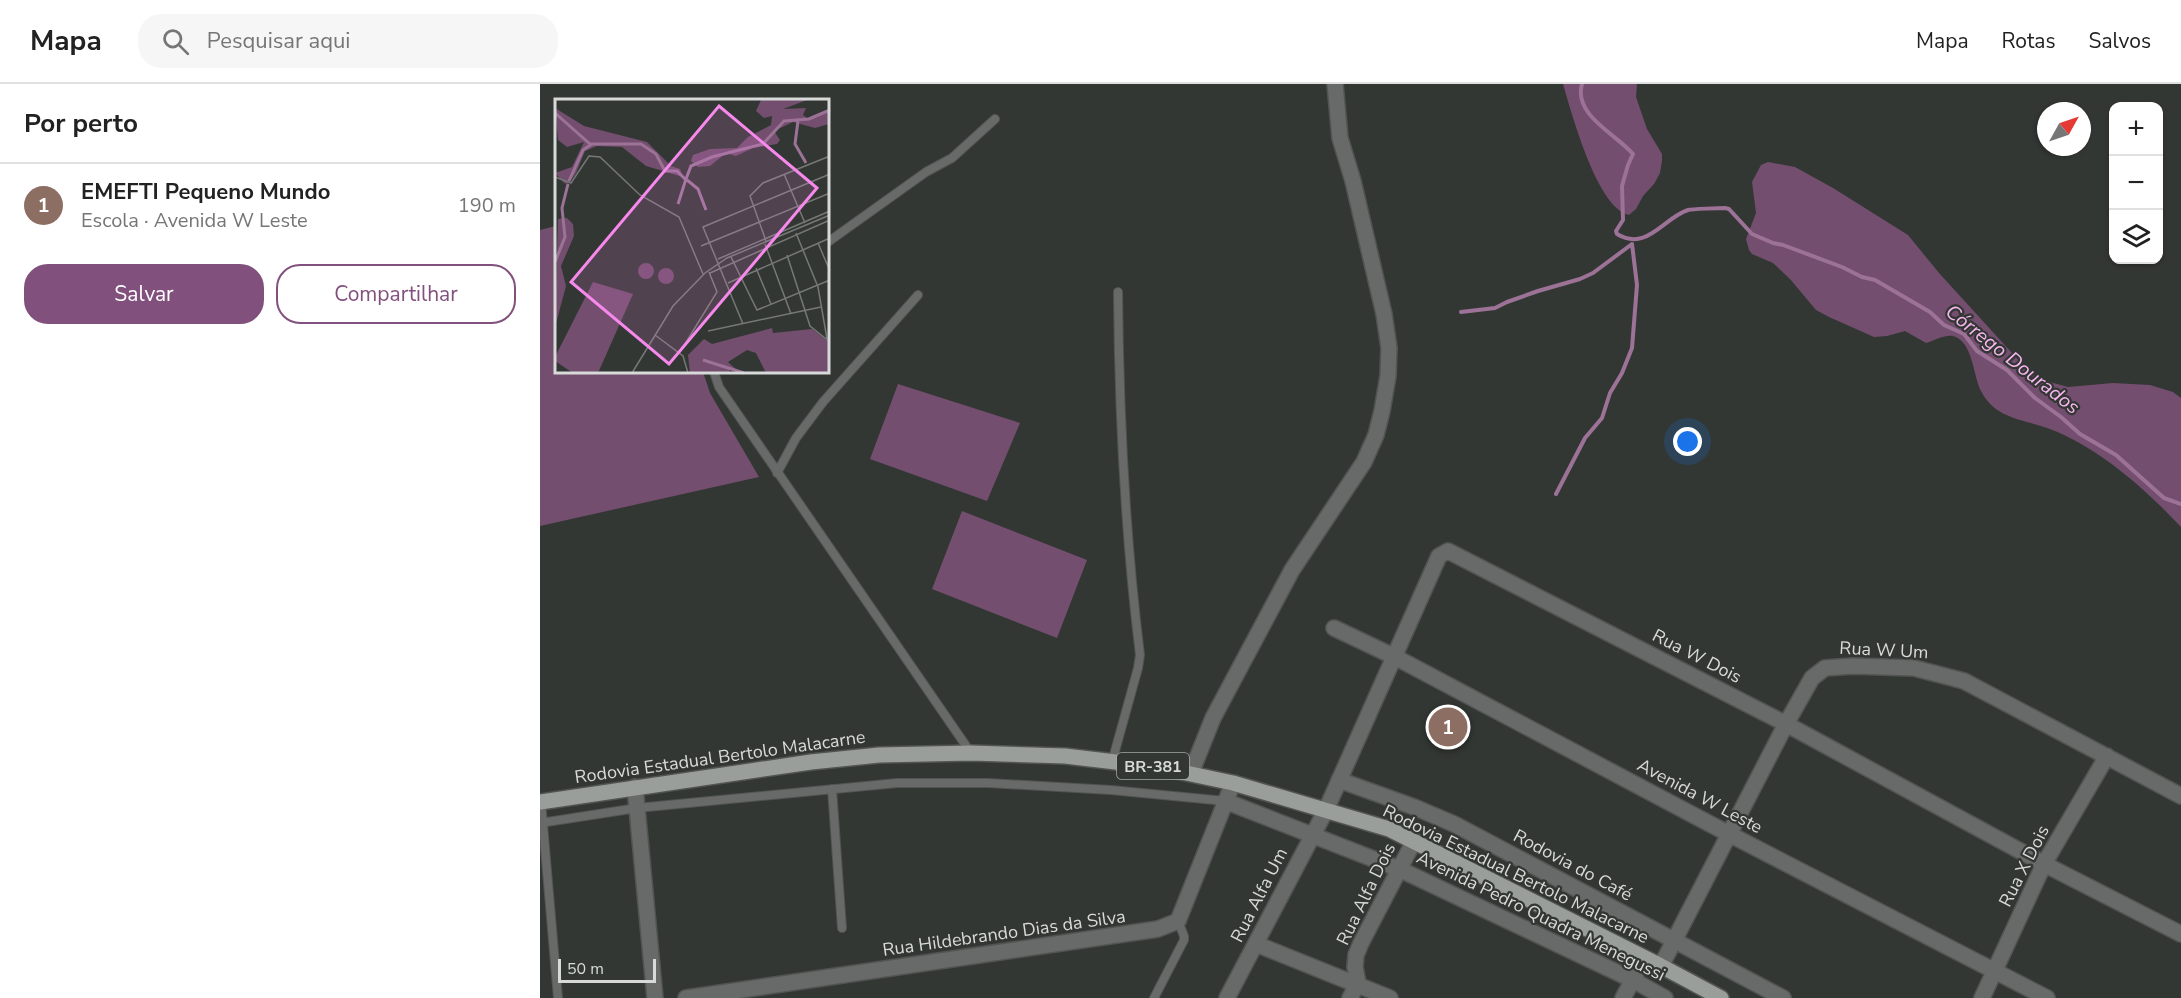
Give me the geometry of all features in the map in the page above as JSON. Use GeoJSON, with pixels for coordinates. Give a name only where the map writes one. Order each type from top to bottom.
{"type":"FeatureCollection","features":[{"type":"Feature","properties":{"kind":"main road","name":"Rodovia Estadual Bertolo Malacarne"},"geometry":{"type":"LineString","coordinates":[[540,802],[811,762],[879,755],[971,753],[1065,756],[1191,773],[1233,783],[1389,829],[1720,998]]}},
{"type":"Feature","properties":{"kind":"street"},"geometry":{"type":"LineString","coordinates":[[1191,773],[1213,718],[1292,570],[1364,462],[1376,435],[1382,411],[1388,376],[1389,348],[1384,314],[1341,138],[1335,84]]}},
{"type":"Feature","properties":{"kind":"street","name":"Rua W Dois"},"geometry":{"type":"LineString","coordinates":[[1326,810],[1439,556],[1448,551],[1786,724],[2044,864],[2181,934]]}},
{"type":"Feature","properties":{"kind":"street","name":"Avenida W Leste"},"geometry":{"type":"LineString","coordinates":[[1334,628],[1395,657],[1729,834],[2047,998]]}},
{"type":"Feature","properties":{"kind":"street","name":"Rua W Um"},"geometry":{"type":"LineString","coordinates":[[1661,966],[1786,724],[1812,678],[1825,668],[1853,666],[1914,668],[1943,674],[1973,685],[2181,796]]}},
{"type":"Feature","properties":{"kind":"street","name":"Rua X Dois"},"geometry":{"type":"LineString","coordinates":[[1982,998],[2044,864],[2107,756]]}},
{"type":"Feature","properties":{"kind":"street","name":"Rodovia do Café"},"geometry":{"type":"LineString","coordinates":[[1339,780],[1454,824],[1783,998]]}},
{"type":"Feature","properties":{"kind":"street"},"geometry":{"type":"LineString","coordinates":[[1178,921],[1233,783]]}},
{"type":"Feature","properties":{"kind":"street"},"geometry":{"type":"LineString","coordinates":[[635,787],[655,998]]}},
{"type":"Feature","properties":{"kind":"street","name":"Avenida Pedro Quadra Menegussi"},"geometry":{"type":"LineString","coordinates":[[1225,801],[1399,869],[1633,980],[1665,998]]}},
{"type":"Feature","properties":{"kind":"street","name":"Rua Alfa Um"},"geometry":{"type":"LineString","coordinates":[[1227,998],[1326,810]]}},
{"type":"Feature","properties":{"kind":"street","name":"Rua Alfa Dois"},"geometry":{"type":"LineString","coordinates":[[1350,998],[1358,983],[1355,967],[1361,943],[1414,841]]}},
{"type":"Feature","properties":{"kind":"street","name":"Rua Hildebrando Dias da Silva"},"geometry":{"type":"LineString","coordinates":[[686,998],[1115,937],[1158,929],[1178,921]]}},
{"type":"Feature","properties":{"kind":"street"},"geometry":{"type":"LineString","coordinates":[[1256,944],[1358,983],[1390,998]]}},
{"type":"Feature","properties":{"kind":"street"},"geometry":{"type":"LineString","coordinates":[[1623,998],[1644,959]]}},
{"type":"Feature","properties":{"kind":"lane"},"geometry":{"type":"LineString","coordinates":[[830,241],[926,172],[952,158],[995,119]]}},
{"type":"Feature","properties":{"kind":"lane"},"geometry":{"type":"LineString","coordinates":[[1112,762],[1140,655],[1125,514],[1119,393],[1118,292]]}},
{"type":"Feature","properties":{"kind":"lane"},"geometry":{"type":"LineString","coordinates":[[777,473],[796,438],[823,402],[918,296]]}},
{"type":"Feature","properties":{"kind":"lane"},"geometry":{"type":"LineString","coordinates":[[715,374],[719,387],[777,473],[971,753]]}},
{"type":"Feature","properties":{"kind":"lane"},"geometry":{"type":"LineString","coordinates":[[541,823],[637,808],[897,783],[988,783],[1111,790],[1225,801]]}},
{"type":"Feature","properties":{"kind":"lane"},"geometry":{"type":"LineString","coordinates":[[832,789],[842,928]]}},
{"type":"Feature","properties":{"kind":"lane"},"geometry":{"type":"LineString","coordinates":[[540,802],[543,867],[558,998]]}},
{"type":"Feature","properties":{"kind":"lane"},"geometry":{"type":"LineString","coordinates":[[1154,998],[1184,940],[1178,921]]}},
{"type":"Feature","properties":{"kind":"shaded area"},"geometry":{"type":"Polygon","coordinates":[[[1563,84],[1637,84],[1636,97],[1647,129],[1662,154],[1662,161],[1660,173],[1654,184],[1629,215],[1617,209],[1606,196],[1596,178],[1579,137],[1563,84]]]}},
{"type":"Feature","properties":{"kind":"shaded area"},"geometry":{"type":"Polygon","coordinates":[[[1768,162],[1795,167],[1908,235],[1939,273],[2022,364],[2039,379],[2068,387],[2113,383],[2150,385],[2173,392],[2181,398],[2181,527],[2137,484],[2087,447],[2050,429],[2011,417],[1994,407],[1978,385],[1969,352],[1960,339],[1946,336],[1926,343],[1905,331],[1874,337],[1816,310],[1773,263],[1752,254],[1746,239],[1756,213],[1752,182],[1761,165],[1768,162]]]}},
{"type":"Feature","properties":{"kind":"shaded area"},"geometry":{"type":"Polygon","coordinates":[[[555,226],[555,374],[704,374],[710,393],[759,477],[540,526],[540,230],[555,226]]]}},
{"type":"Feature","properties":{"kind":"shaded area"},"geometry":{"type":"Polygon","coordinates":[[[898,384],[1020,423],[987,501],[870,459],[898,384]]]}},
{"type":"Feature","properties":{"kind":"shaded area"},"geometry":{"type":"Polygon","coordinates":[[[962,511],[1087,560],[1057,638],[932,589],[962,511]]]}},
{"type":"Feature","properties":{"kind":"waterway","name":"Córrego Dourados"},"geometry":{"type":"LineString","coordinates":[[1582,84],[1581,95],[1590,114],[1633,154],[1622,186],[1623,220],[1616,231],[1617,234],[1637,239],[1654,232],[1688,210],[1729,209],[1752,234],[1875,280],[1930,312],[1944,325],[1964,334],[1977,351],[2007,370],[2035,398],[2080,434],[2116,455],[2164,498],[2181,504]]}},
{"type":"Feature","properties":{"kind":"waterway"},"geometry":{"type":"LineString","coordinates":[[1461,312],[1495,308],[1538,291],[1580,279],[1593,273],[1632,244]]}},
{"type":"Feature","properties":{"kind":"waterway"},"geometry":{"type":"LineString","coordinates":[[1556,494],[1585,438],[1602,418],[1610,393],[1622,373],[1632,348],[1637,285],[1632,244]]}},
{"type":"Feature","properties":{"kind":"place","name":"EMEFTI Pequeno Mundo"},"geometry":{"type":"Point","coordinates":[1448,727]}}]}
